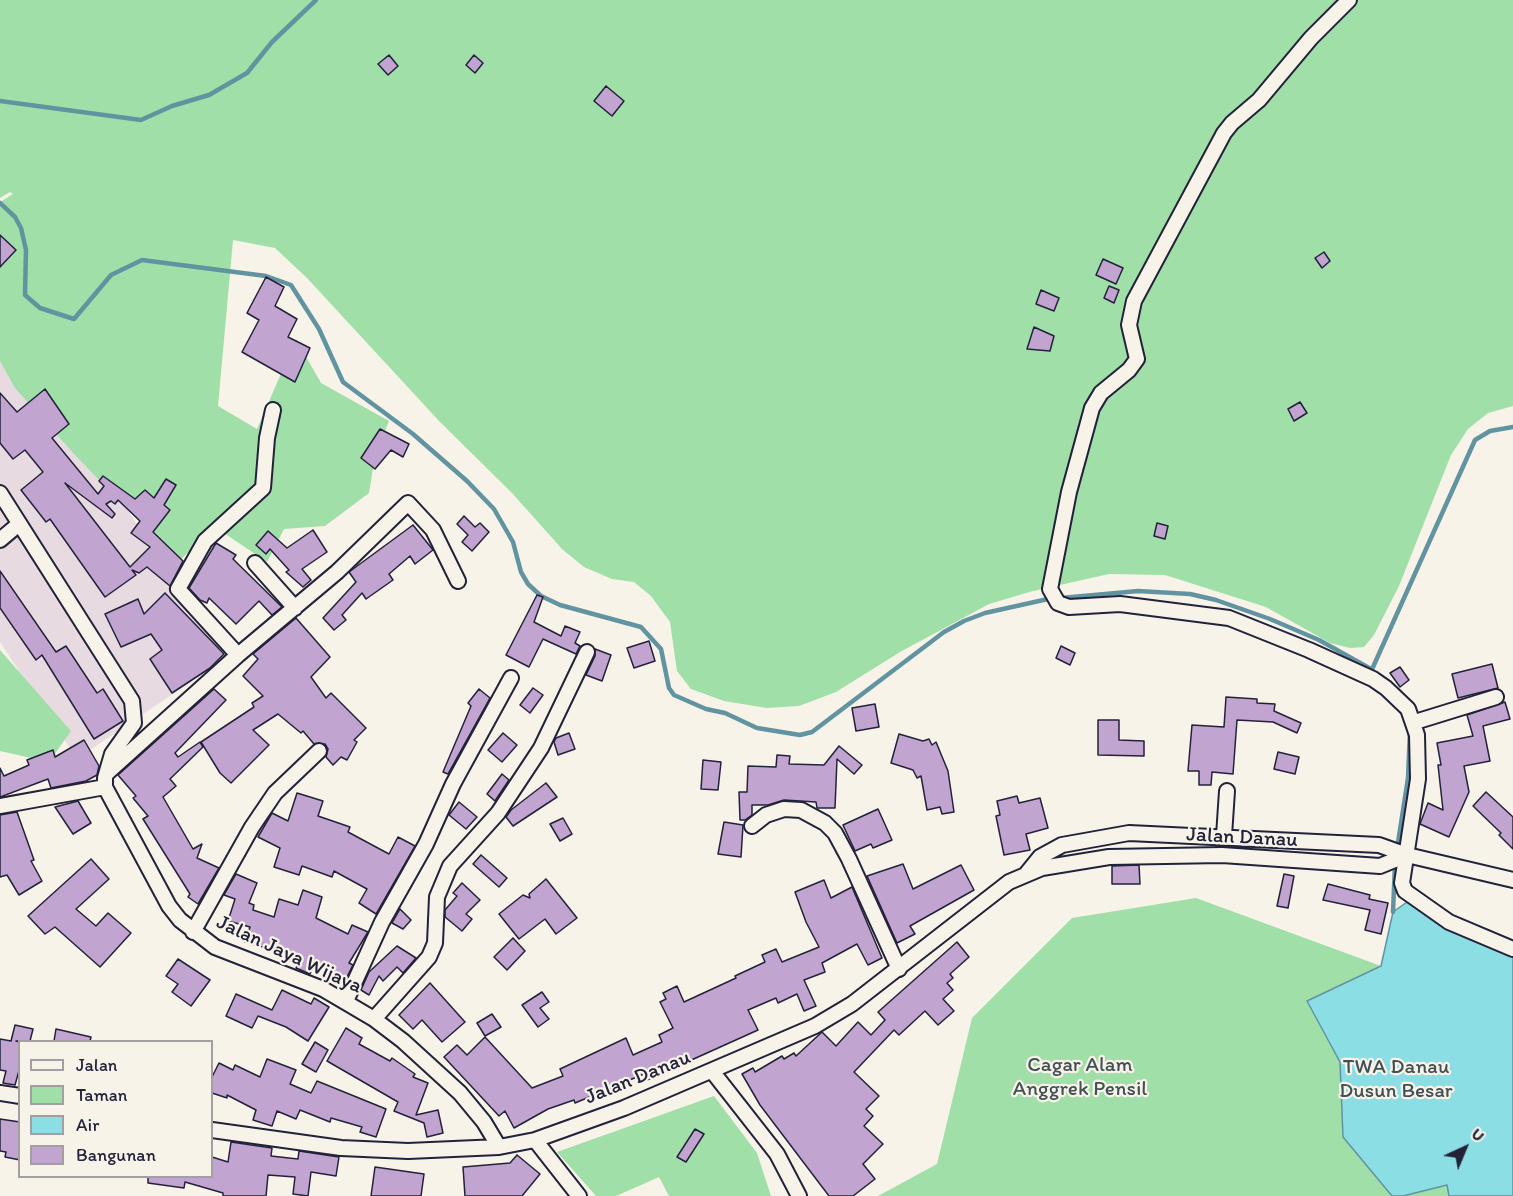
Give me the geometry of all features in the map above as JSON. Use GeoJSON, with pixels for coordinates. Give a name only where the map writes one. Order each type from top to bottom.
{"type":"FeatureCollection","features":[{"type":"Feature","properties":{"kind":"street"},"geometry":{"type":"LineString","coordinates":[[1349,0],[1311,38],[1259,100],[1224,133],[1134,301],[1129,325],[1137,359],[1130,370],[1101,393],[1092,408],[1069,492],[1050,589],[1058,603],[1069,606],[1120,604],[1229,618],[1368,677],[1397,696],[1415,722],[1418,778],[1397,854],[1402,883],[1410,894],[1449,922],[1513,949]]}},
{"type":"Feature","properties":{"kind":"street"},"geometry":{"type":"LineString","coordinates":[[238,655],[178,589],[206,541],[263,488],[267,438],[273,410]]}},
{"type":"Feature","properties":{"kind":"street"},"geometry":{"type":"LineString","coordinates":[[0,493],[132,701],[134,723],[112,754],[106,780]]}},
{"type":"Feature","properties":{"kind":"street"},"geometry":{"type":"LineString","coordinates":[[0,806],[106,780],[238,655],[295,608],[408,503],[433,530],[458,581]]}},
{"type":"Feature","properties":{"kind":"street"},"geometry":{"type":"LineString","coordinates":[[0,540],[19,524]]}},
{"type":"Feature","properties":{"kind":"street"},"geometry":{"type":"LineString","coordinates":[[255,563],[295,608]]}},
{"type":"Feature","properties":{"kind":"street"},"geometry":{"type":"LineString","coordinates":[[374,1019],[429,957],[435,943],[437,897],[446,873],[498,813],[541,748],[587,652]]}},
{"type":"Feature","properties":{"kind":"street"},"geometry":{"type":"LineString","coordinates":[[346,1001],[382,922],[426,844],[453,784],[511,678]]}},
{"type":"Feature","properties":{"kind":"street"},"geometry":{"type":"LineString","coordinates":[[1415,722],[1497,697]]}},
{"type":"Feature","properties":{"kind":"street"},"geometry":{"type":"LineString","coordinates":[[193,932],[252,827],[275,793],[319,751]]}},
{"type":"Feature","properties":{"kind":"street","name":"Jalan Jaya Wijaya"},"geometry":{"type":"LineString","coordinates":[[106,780],[169,906],[193,932],[215,947],[346,1001],[374,1019],[403,1041],[460,1093],[484,1122],[499,1147]]}},
{"type":"Feature","properties":{"kind":"street"},"geometry":{"type":"LineString","coordinates":[[1224,836],[1227,791]]}},
{"type":"Feature","properties":{"kind":"street"},"geometry":{"type":"LineString","coordinates":[[752,826],[766,815],[784,810],[801,810],[825,823],[835,833],[849,859],[899,969]]}},
{"type":"Feature","properties":{"kind":"street","name":"Jalan Danau"},"geometry":{"type":"LineString","coordinates":[[213,1130],[341,1148],[408,1151],[499,1147],[535,1140],[624,1108],[816,1026],[852,1004],[987,898],[1025,874],[1040,857],[1062,845],[1129,833],[1224,836],[1397,854]]}},
{"type":"Feature","properties":{"kind":"street"},"geometry":{"type":"LineString","coordinates":[[1397,854],[1513,880]]}},
{"type":"Feature","properties":{"kind":"street","name":"Jalan Danau"},"geometry":{"type":"LineString","coordinates":[[1025,874],[1064,863],[1109,857],[1222,855],[1380,866],[1397,854]]}},
{"type":"Feature","properties":{"kind":"street"},"geometry":{"type":"LineString","coordinates":[[712,1071],[777,1154],[799,1196]]}},
{"type":"Feature","properties":{"kind":"street"},"geometry":{"type":"LineString","coordinates":[[0,1093],[18,1096]]}},
{"type":"Feature","properties":{"kind":"street"},"geometry":{"type":"LineString","coordinates":[[535,1140],[579,1196]]}},
{"type":"Feature","properties":{"kind":"shaded area"},"geometry":{"type":"Polygon","coordinates":[[[0,322],[227,657],[77,759],[0,642],[0,322]]]}},
{"type":"Feature","properties":{"kind":"green space"},"geometry":{"type":"Polygon","coordinates":[[[0,0],[1513,0],[1513,406],[1488,413],[1468,429],[1451,455],[1399,586],[1374,635],[1364,647],[1350,648],[1330,643],[1266,607],[1165,575],[1109,574],[1033,591],[989,604],[900,652],[836,692],[799,706],[767,708],[724,701],[691,689],[677,671],[670,622],[651,596],[634,582],[612,579],[584,567],[562,549],[512,493],[440,422],[307,278],[275,248],[233,240],[218,406],[257,429],[296,339],[321,383],[389,421],[375,456],[369,493],[325,526],[284,529],[267,562],[215,527],[178,562],[75,455],[15,388],[0,361],[0,202],[13,194],[10,192],[0,198],[0,0]]]}},
{"type":"Feature","properties":{"kind":"green space"},"geometry":{"type":"Polygon","coordinates":[[[0,650],[71,731],[49,762],[0,751],[0,650]]]}},
{"type":"Feature","properties":{"kind":"green space","name":"Cagar Alam Anggrek Pensil"},"geometry":{"type":"Polygon","coordinates":[[[1196,898],[1381,966],[1393,912],[1513,1196],[878,1196],[937,1164],[972,1018],[1072,918],[1196,898]]]}},
{"type":"Feature","properties":{"kind":"green space"},"geometry":{"type":"Polygon","coordinates":[[[714,1096],[757,1153],[771,1196],[669,1196],[659,1177],[616,1196],[596,1196],[557,1152],[714,1096]]]}},
{"type":"Feature","properties":{"kind":"water","name":"TWA Danau Dusun Besar"},"geometry":{"type":"Polygon","coordinates":[[[1414,897],[1513,949],[1513,1196],[1449,1196],[1447,1185],[1403,1196],[1392,1196],[1343,1137],[1340,1062],[1307,1001],[1381,966],[1393,912],[1414,897]]]}},
{"type":"Feature","properties":{"kind":"building"},"geometry":{"type":"Polygon","coordinates":[[[389,55],[398,66],[388,75],[378,64],[389,55]]]}},
{"type":"Feature","properties":{"kind":"building"},"geometry":{"type":"Polygon","coordinates":[[[474,55],[483,63],[475,73],[466,65],[474,55]]]}},
{"type":"Feature","properties":{"kind":"building"},"geometry":{"type":"Polygon","coordinates":[[[606,86],[624,101],[612,116],[594,101],[606,86]]]}},
{"type":"Feature","properties":{"kind":"building"},"geometry":{"type":"Polygon","coordinates":[[[0,235],[16,250],[0,267],[0,235]]]}},
{"type":"Feature","properties":{"kind":"building"},"geometry":{"type":"Polygon","coordinates":[[[1324,252],[1330,261],[1322,268],[1315,258],[1324,252]]]}},
{"type":"Feature","properties":{"kind":"building"},"geometry":{"type":"Polygon","coordinates":[[[1103,259],[1123,268],[1116,284],[1096,275],[1103,259]]]}},
{"type":"Feature","properties":{"kind":"building"},"geometry":{"type":"Polygon","coordinates":[[[266,277],[284,287],[275,306],[297,319],[288,337],[310,348],[295,382],[242,352],[259,320],[247,313],[266,277]]]}},
{"type":"Feature","properties":{"kind":"building"},"geometry":{"type":"Polygon","coordinates":[[[1109,286],[1119,290],[1114,303],[1104,298],[1109,286]]]}},
{"type":"Feature","properties":{"kind":"building"},"geometry":{"type":"Polygon","coordinates":[[[1041,290],[1059,298],[1054,311],[1036,304],[1041,290]]]}},
{"type":"Feature","properties":{"kind":"building"},"geometry":{"type":"Polygon","coordinates":[[[1034,327],[1054,336],[1050,351],[1027,349],[1034,327]]]}},
{"type":"Feature","properties":{"kind":"building"},"geometry":{"type":"Polygon","coordinates":[[[45,389],[69,424],[52,438],[98,494],[104,486],[99,481],[103,476],[135,499],[145,490],[154,498],[166,479],[176,485],[164,505],[170,510],[153,532],[183,561],[170,586],[147,567],[139,573],[132,570],[136,575],[105,597],[50,519],[46,522],[21,490],[43,472],[25,450],[13,459],[0,443],[0,393],[17,412],[45,389]],[[65,483],[130,567],[150,547],[131,533],[140,521],[118,500],[115,504],[111,501],[106,504],[115,514],[112,518],[65,483]]]}},
{"type":"Feature","properties":{"kind":"building"},"geometry":{"type":"Polygon","coordinates":[[[1300,402],[1307,413],[1294,421],[1288,409],[1300,402]]]}},
{"type":"Feature","properties":{"kind":"building"},"geometry":{"type":"Polygon","coordinates":[[[380,429],[409,444],[403,457],[391,450],[375,469],[361,458],[380,429]]]}},
{"type":"Feature","properties":{"kind":"building"},"geometry":{"type":"Polygon","coordinates":[[[464,516],[475,527],[480,523],[489,532],[472,551],[462,542],[468,535],[457,524],[464,516]]]}},
{"type":"Feature","properties":{"kind":"building"},"geometry":{"type":"Polygon","coordinates":[[[1157,523],[1168,526],[1165,539],[1154,536],[1157,523]]]}},
{"type":"Feature","properties":{"kind":"building"},"geometry":{"type":"Polygon","coordinates":[[[413,525],[433,550],[415,564],[410,556],[389,574],[393,580],[366,599],[362,593],[342,615],[346,620],[334,630],[323,618],[356,582],[349,572],[413,525]]]}},
{"type":"Feature","properties":{"kind":"building"},"geometry":{"type":"Polygon","coordinates":[[[313,530],[327,552],[302,569],[311,580],[303,587],[286,572],[289,570],[270,549],[266,554],[256,545],[268,531],[287,548],[313,530]]]}},
{"type":"Feature","properties":{"kind":"building"},"geometry":{"type":"Polygon","coordinates":[[[216,543],[236,555],[233,559],[282,607],[272,615],[259,601],[236,624],[209,598],[207,603],[200,600],[189,588],[216,543]]]}},
{"type":"Feature","properties":{"kind":"building"},"geometry":{"type":"Polygon","coordinates":[[[0,571],[56,652],[66,646],[97,693],[103,689],[123,721],[94,739],[42,655],[36,660],[0,608],[0,571]]]}},
{"type":"Feature","properties":{"kind":"building"},"geometry":{"type":"Polygon","coordinates":[[[165,593],[224,654],[210,668],[172,693],[150,659],[162,650],[151,634],[121,647],[105,614],[138,599],[144,614],[165,593]]]}},
{"type":"Feature","properties":{"kind":"building"},"geometry":{"type":"Polygon","coordinates":[[[537,595],[543,597],[534,622],[561,636],[565,626],[580,632],[575,643],[580,646],[576,654],[543,639],[529,667],[506,655],[537,595]]]}},
{"type":"Feature","properties":{"kind":"building"},"geometry":{"type":"Polygon","coordinates":[[[296,618],[330,657],[311,677],[326,698],[331,693],[366,728],[354,740],[357,742],[347,760],[341,757],[333,765],[326,757],[328,749],[325,744],[314,744],[303,731],[301,733],[278,714],[253,730],[269,745],[231,783],[220,773],[201,742],[254,707],[252,703],[263,696],[243,676],[258,659],[253,654],[296,618]]]}},
{"type":"Feature","properties":{"kind":"building"},"geometry":{"type":"Polygon","coordinates":[[[649,641],[655,661],[634,668],[627,648],[649,641]]]}},
{"type":"Feature","properties":{"kind":"building"},"geometry":{"type":"Polygon","coordinates":[[[1061,646],[1075,653],[1070,665],[1056,658],[1061,646]]]}},
{"type":"Feature","properties":{"kind":"building"},"geometry":{"type":"Polygon","coordinates":[[[595,649],[611,655],[602,681],[586,675],[595,656],[595,649]]]}},
{"type":"Feature","properties":{"kind":"building"},"geometry":{"type":"Polygon","coordinates":[[[1492,664],[1498,688],[1458,698],[1452,674],[1492,664]]]}},
{"type":"Feature","properties":{"kind":"building"},"geometry":{"type":"Polygon","coordinates":[[[1400,667],[1409,680],[1400,687],[1390,673],[1400,667]]]}},
{"type":"Feature","properties":{"kind":"building"},"geometry":{"type":"Polygon","coordinates":[[[533,688],[543,695],[530,713],[520,705],[533,688]]]}},
{"type":"Feature","properties":{"kind":"building"},"geometry":{"type":"Polygon","coordinates":[[[214,689],[226,700],[175,753],[178,757],[200,742],[203,747],[170,779],[176,786],[163,797],[193,849],[202,844],[197,858],[219,868],[198,904],[188,897],[190,894],[143,819],[148,816],[133,798],[136,796],[118,775],[214,689]]]}},
{"type":"Feature","properties":{"kind":"building"},"geometry":{"type":"Polygon","coordinates":[[[479,689],[490,698],[448,774],[443,772],[471,706],[468,703],[479,689]]]}},
{"type":"Feature","properties":{"kind":"building"},"geometry":{"type":"Polygon","coordinates":[[[1226,697],[1257,699],[1257,703],[1275,704],[1274,711],[1301,723],[1297,733],[1273,722],[1237,720],[1233,774],[1212,772],[1211,785],[1199,785],[1199,771],[1188,771],[1192,725],[1224,727],[1226,697]]]}},
{"type":"Feature","properties":{"kind":"building"},"geometry":{"type":"Polygon","coordinates":[[[1505,702],[1510,719],[1483,726],[1490,761],[1464,766],[1469,792],[1449,837],[1420,824],[1428,803],[1443,810],[1438,765],[1441,765],[1437,743],[1473,736],[1467,715],[1505,702]]]}},
{"type":"Feature","properties":{"kind":"building"},"geometry":{"type":"Polygon","coordinates":[[[875,704],[879,727],[856,731],[852,708],[875,704]]]}},
{"type":"Feature","properties":{"kind":"building"},"geometry":{"type":"Polygon","coordinates":[[[1098,720],[1119,720],[1119,740],[1144,741],[1144,756],[1098,755],[1098,720]]]}},
{"type":"Feature","properties":{"kind":"building"},"geometry":{"type":"Polygon","coordinates":[[[503,733],[517,745],[502,762],[488,750],[503,733]]]}},
{"type":"Feature","properties":{"kind":"building"},"geometry":{"type":"Polygon","coordinates":[[[569,733],[575,749],[558,755],[554,742],[556,738],[569,733]]]}},
{"type":"Feature","properties":{"kind":"building"},"geometry":{"type":"Polygon","coordinates":[[[899,734],[923,741],[929,739],[932,745],[936,742],[948,771],[954,812],[942,814],[940,807],[927,810],[921,776],[917,778],[913,770],[891,763],[899,734]]]}},
{"type":"Feature","properties":{"kind":"building"},"geometry":{"type":"Polygon","coordinates":[[[84,740],[99,766],[97,775],[86,781],[51,788],[48,779],[0,797],[0,768],[4,776],[29,765],[27,760],[53,750],[55,757],[84,740]]]}},
{"type":"Feature","properties":{"kind":"building"},"geometry":{"type":"Polygon","coordinates":[[[839,746],[862,765],[854,774],[837,759],[835,808],[817,808],[816,802],[784,800],[768,805],[752,805],[752,815],[745,820],[740,820],[739,792],[747,792],[748,766],[776,767],[777,755],[790,756],[789,764],[824,765],[839,746]]]}},
{"type":"Feature","properties":{"kind":"building"},"geometry":{"type":"Polygon","coordinates":[[[1278,752],[1299,757],[1295,774],[1274,769],[1278,752]]]}},
{"type":"Feature","properties":{"kind":"building"},"geometry":{"type":"Polygon","coordinates":[[[703,760],[721,762],[718,790],[701,789],[703,760]]]}},
{"type":"Feature","properties":{"kind":"building"},"geometry":{"type":"Polygon","coordinates":[[[502,774],[509,780],[495,801],[487,794],[502,774]]]}},
{"type":"Feature","properties":{"kind":"building"},"geometry":{"type":"Polygon","coordinates":[[[546,783],[557,797],[513,826],[506,817],[511,810],[546,783]]]}},
{"type":"Feature","properties":{"kind":"building"},"geometry":{"type":"Polygon","coordinates":[[[1486,792],[1513,817],[1513,849],[1499,835],[1501,833],[1473,806],[1486,792]]]}},
{"type":"Feature","properties":{"kind":"building"},"geometry":{"type":"Polygon","coordinates":[[[297,793],[323,801],[318,816],[350,827],[348,832],[389,854],[398,837],[415,846],[376,914],[359,903],[367,889],[334,871],[332,877],[302,866],[299,875],[274,867],[280,848],[258,837],[272,813],[288,821],[297,793]]]}},
{"type":"Feature","properties":{"kind":"building"},"geometry":{"type":"Polygon","coordinates":[[[1017,796],[1019,803],[1040,798],[1048,828],[1026,834],[1030,850],[1004,855],[996,816],[1000,815],[997,801],[1017,796]]]}},
{"type":"Feature","properties":{"kind":"building"},"geometry":{"type":"Polygon","coordinates":[[[78,801],[91,823],[73,834],[55,807],[78,801]]]}},
{"type":"Feature","properties":{"kind":"building"},"geometry":{"type":"Polygon","coordinates":[[[459,802],[477,817],[466,829],[449,815],[459,802]]]}},
{"type":"Feature","properties":{"kind":"building"},"geometry":{"type":"Polygon","coordinates":[[[878,809],[892,840],[873,848],[871,844],[855,851],[843,825],[878,809]]]}},
{"type":"Feature","properties":{"kind":"building"},"geometry":{"type":"Polygon","coordinates":[[[17,812],[34,860],[31,861],[42,881],[19,895],[7,875],[0,877],[0,815],[17,812]]]}},
{"type":"Feature","properties":{"kind":"building"},"geometry":{"type":"Polygon","coordinates":[[[563,818],[572,834],[560,841],[550,824],[563,818]]]}},
{"type":"Feature","properties":{"kind":"building"},"geometry":{"type":"Polygon","coordinates":[[[724,822],[743,825],[741,857],[718,854],[724,822]]]}},
{"type":"Feature","properties":{"kind":"building"},"geometry":{"type":"Polygon","coordinates":[[[481,855],[507,878],[499,887],[473,864],[481,855]]]}},
{"type":"Feature","properties":{"kind":"building"},"geometry":{"type":"Polygon","coordinates":[[[91,859],[109,879],[76,909],[96,926],[108,913],[131,933],[100,967],[55,927],[45,934],[28,916],[91,859]]]}},
{"type":"Feature","properties":{"kind":"building"},"geometry":{"type":"Polygon","coordinates":[[[903,864],[913,889],[961,865],[974,890],[910,926],[915,934],[897,943],[867,876],[903,864]]]}},
{"type":"Feature","properties":{"kind":"building"},"geometry":{"type":"Polygon","coordinates":[[[1139,865],[1140,884],[1112,884],[1112,866],[1139,865]]]}},
{"type":"Feature","properties":{"kind":"building"},"geometry":{"type":"Polygon","coordinates":[[[236,874],[257,883],[249,903],[254,905],[253,910],[274,917],[279,899],[298,905],[303,890],[322,897],[316,918],[348,934],[352,925],[368,932],[349,963],[353,965],[345,981],[314,965],[310,974],[296,968],[298,964],[283,958],[285,953],[245,942],[250,927],[228,921],[235,899],[224,895],[236,874]]]}},
{"type":"Feature","properties":{"kind":"building"},"geometry":{"type":"Polygon","coordinates":[[[1284,874],[1294,876],[1288,908],[1277,906],[1284,874]]]}},
{"type":"Feature","properties":{"kind":"building"},"geometry":{"type":"Polygon","coordinates":[[[546,879],[577,918],[556,934],[545,919],[519,939],[499,914],[523,895],[530,898],[529,894],[546,879]]]}},
{"type":"Feature","properties":{"kind":"building"},"geometry":{"type":"Polygon","coordinates":[[[824,880],[831,898],[852,887],[882,958],[868,965],[857,944],[822,963],[825,972],[804,980],[816,1006],[804,1011],[797,994],[778,1003],[776,998],[748,1010],[758,1030],[647,1080],[644,1074],[575,1103],[574,1100],[548,1109],[514,1128],[505,1111],[499,1116],[444,1057],[457,1045],[467,1055],[485,1037],[532,1088],[563,1076],[560,1069],[626,1038],[633,1055],[662,1042],[659,1035],[673,1028],[660,1002],[666,999],[663,993],[677,986],[684,1002],[765,962],[762,955],[776,949],[782,962],[819,947],[806,922],[795,892],[824,880]]]}},
{"type":"Feature","properties":{"kind":"building"},"geometry":{"type":"Polygon","coordinates":[[[462,883],[480,900],[466,914],[472,919],[462,931],[445,917],[445,910],[457,896],[453,893],[462,883]]]}},
{"type":"Feature","properties":{"kind":"building"},"geometry":{"type":"Polygon","coordinates":[[[1328,884],[1370,895],[1369,899],[1388,903],[1381,934],[1365,930],[1370,910],[1323,900],[1328,884]]]}},
{"type":"Feature","properties":{"kind":"building"},"geometry":{"type":"Polygon","coordinates":[[[400,909],[411,920],[403,929],[392,923],[400,909]]]}},
{"type":"Feature","properties":{"kind":"building"},"geometry":{"type":"Polygon","coordinates":[[[513,938],[525,951],[507,970],[494,957],[513,938]]]}},
{"type":"Feature","properties":{"kind":"building"},"geometry":{"type":"Polygon","coordinates":[[[957,942],[969,957],[950,974],[953,978],[947,983],[953,990],[943,999],[954,1011],[938,1025],[925,1011],[899,1035],[894,1030],[854,1072],[879,1096],[866,1109],[873,1116],[864,1126],[883,1144],[863,1164],[875,1179],[853,1196],[829,1196],[760,1105],[742,1074],[753,1068],[755,1072],[782,1056],[784,1059],[794,1053],[796,1056],[822,1032],[836,1046],[858,1022],[871,1035],[885,1020],[878,1012],[957,942]]]}},
{"type":"Feature","properties":{"kind":"building"},"geometry":{"type":"Polygon","coordinates":[[[397,946],[416,958],[403,973],[397,967],[383,981],[379,976],[369,995],[361,990],[369,972],[397,946]]]}},
{"type":"Feature","properties":{"kind":"building"},"geometry":{"type":"Polygon","coordinates":[[[178,959],[210,980],[191,1006],[172,992],[178,984],[166,976],[178,959]]]}},
{"type":"Feature","properties":{"kind":"building"},"geometry":{"type":"Polygon","coordinates":[[[430,983],[465,1022],[442,1042],[422,1020],[413,1029],[399,1015],[430,983]]]}},
{"type":"Feature","properties":{"kind":"building"},"geometry":{"type":"Polygon","coordinates":[[[282,990],[311,1004],[314,998],[329,1007],[308,1041],[286,1027],[258,1016],[252,1028],[226,1016],[236,994],[272,1010],[282,990]]]}},
{"type":"Feature","properties":{"kind":"building"},"geometry":{"type":"Polygon","coordinates":[[[542,992],[549,1002],[540,1008],[549,1019],[538,1027],[522,1005],[542,992]]]}},
{"type":"Feature","properties":{"kind":"building"},"geometry":{"type":"Polygon","coordinates":[[[492,1014],[501,1027],[485,1036],[477,1023],[492,1014]]]}},
{"type":"Feature","properties":{"kind":"building"},"geometry":{"type":"Polygon","coordinates":[[[15,1025],[33,1029],[30,1040],[16,1041],[18,1042],[18,1074],[15,1085],[3,1083],[6,1071],[0,1070],[0,1039],[11,1041],[15,1025]]]}},
{"type":"Feature","properties":{"kind":"building"},"geometry":{"type":"Polygon","coordinates":[[[346,1028],[362,1038],[359,1044],[390,1061],[392,1058],[415,1074],[413,1077],[428,1083],[416,1115],[438,1110],[443,1133],[427,1137],[424,1123],[394,1111],[398,1102],[327,1061],[346,1028]]]}},
{"type":"Feature","properties":{"kind":"building"},"geometry":{"type":"Polygon","coordinates":[[[56,1029],[91,1037],[90,1040],[54,1040],[56,1029]]]}},
{"type":"Feature","properties":{"kind":"building"},"geometry":{"type":"Polygon","coordinates":[[[315,1042],[328,1050],[316,1072],[302,1064],[315,1042]]]}},
{"type":"Feature","properties":{"kind":"building"},"geometry":{"type":"Polygon","coordinates":[[[267,1059],[296,1070],[290,1084],[311,1093],[317,1081],[386,1109],[376,1137],[360,1132],[362,1127],[331,1118],[330,1122],[300,1110],[296,1119],[277,1111],[272,1126],[253,1120],[256,1110],[227,1095],[227,1098],[213,1093],[213,1075],[219,1063],[233,1070],[235,1065],[260,1077],[267,1059]]]}},
{"type":"Feature","properties":{"kind":"building"},"geometry":{"type":"Polygon","coordinates":[[[0,1119],[18,1122],[18,1160],[5,1157],[6,1152],[0,1151],[0,1119]]]}},
{"type":"Feature","properties":{"kind":"building"},"geometry":{"type":"Polygon","coordinates":[[[695,1129],[704,1134],[686,1162],[677,1157],[695,1129]]]}},
{"type":"Feature","properties":{"kind":"building"},"geometry":{"type":"Polygon","coordinates":[[[231,1142],[272,1148],[271,1156],[298,1159],[299,1151],[339,1157],[336,1176],[311,1172],[308,1196],[293,1194],[295,1177],[268,1175],[266,1196],[223,1196],[223,1193],[185,1182],[184,1188],[148,1183],[148,1178],[213,1178],[213,1157],[228,1162],[231,1142]]]}},
{"type":"Feature","properties":{"kind":"building"},"geometry":{"type":"Polygon","coordinates":[[[517,1155],[540,1174],[522,1196],[465,1196],[463,1167],[510,1163],[517,1155]]]}},
{"type":"Feature","properties":{"kind":"building"},"geometry":{"type":"Polygon","coordinates":[[[375,1167],[424,1174],[421,1196],[371,1196],[375,1167]]]}},
{"type":"Feature","properties":{"kind":"waterway"},"geometry":{"type":"LineString","coordinates":[[0,101],[141,120],[172,106],[209,95],[247,73],[272,42],[316,0]]}},
{"type":"Feature","properties":{"kind":"waterway"},"geometry":{"type":"LineString","coordinates":[[0,203],[15,217],[21,228],[26,250],[25,295],[40,308],[74,319],[111,275],[142,260],[266,276],[291,285],[319,329],[343,382],[413,434],[467,481],[494,509],[513,542],[521,572],[528,584],[541,596],[560,605],[641,627],[661,649],[669,688],[674,695],[706,709],[725,713],[757,728],[800,735],[812,732],[944,632],[985,613],[1048,599]]}},
{"type":"Feature","properties":{"kind":"waterway"},"geometry":{"type":"LineString","coordinates":[[1369,676],[1475,440],[1490,431],[1513,427]]}},
{"type":"Feature","properties":{"kind":"waterway"},"geometry":{"type":"LineString","coordinates":[[1061,598],[1138,591],[1190,594],[1216,600],[1270,619],[1319,640],[1371,669]]}},
{"type":"Feature","properties":{"kind":"waterway"},"geometry":{"type":"LineString","coordinates":[[1397,849],[1408,778],[1410,730]]}},
{"type":"Feature","properties":{"kind":"waterway"},"geometry":{"type":"LineString","coordinates":[[1393,912],[1395,864]]}}]}
